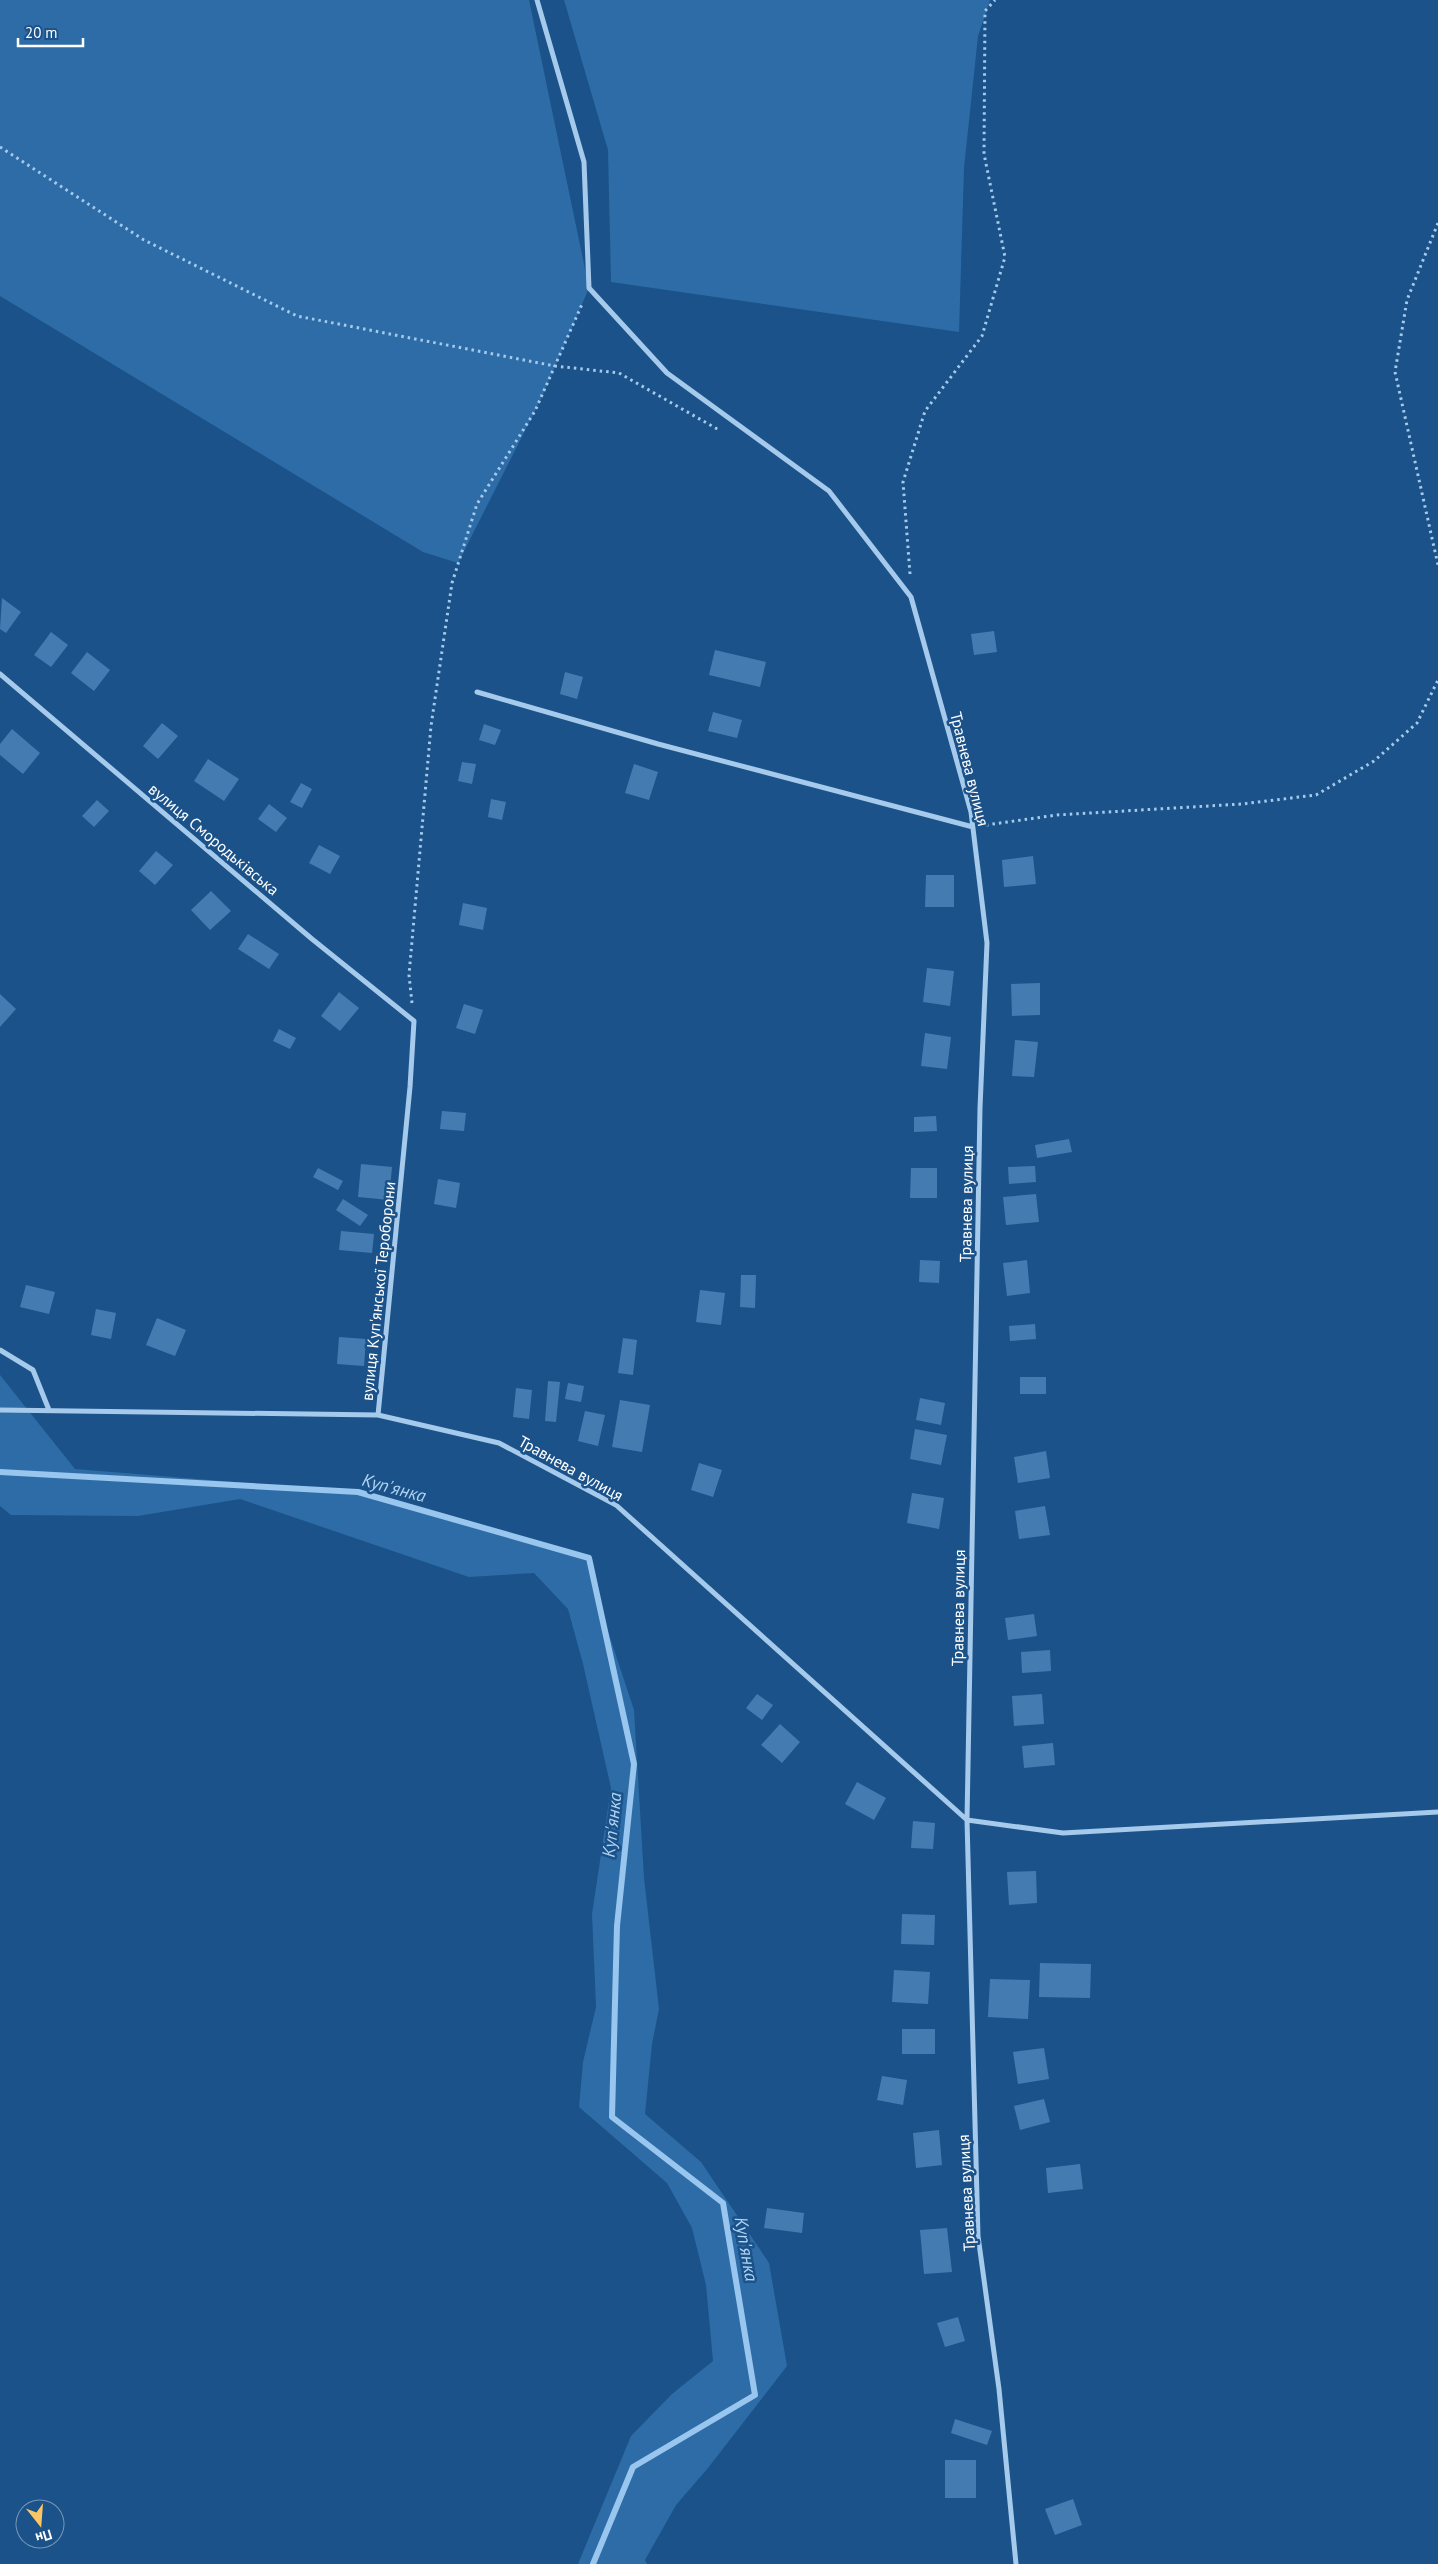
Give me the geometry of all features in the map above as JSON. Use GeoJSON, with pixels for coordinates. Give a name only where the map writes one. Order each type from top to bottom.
{"type":"FeatureCollection","features":[{"type":"Feature","properties":{"kind":"street"},"geometry":{"type":"LineString","coordinates":[[537,0],[584,162],[590,288],[667,373],[829,491],[911,597]]}},
{"type":"Feature","properties":{"kind":"street","name":"Травнева вулиця"},"geometry":{"type":"LineString","coordinates":[[911,597],[970,812],[988,943],[980,1108],[967,1820],[978,2236],[999,2389],[1016,2564]]}},
{"type":"Feature","properties":{"kind":"street","name":"вулиця Смородьківська"},"geometry":{"type":"LineString","coordinates":[[0,674],[312,939],[414,1021]]}},
{"type":"Feature","properties":{"kind":"street"},"geometry":{"type":"LineString","coordinates":[[477,692],[668,746],[972,826]]}},
{"type":"Feature","properties":{"kind":"street","name":"вулиця Куп'янської Тероборони"},"geometry":{"type":"LineString","coordinates":[[0,1410],[378,1414],[410,1087],[414,1021]]}},
{"type":"Feature","properties":{"kind":"street"},"geometry":{"type":"LineString","coordinates":[[0,1350],[33,1370],[49,1410]]}},
{"type":"Feature","properties":{"kind":"street","name":"Травнева вулиця"},"geometry":{"type":"LineString","coordinates":[[378,1414],[499,1443],[616,1505],[967,1820]]}},
{"type":"Feature","properties":{"kind":"street"},"geometry":{"type":"LineString","coordinates":[[967,1820],[1062,1832],[1438,1812]]}},
{"type":"Feature","properties":{"kind":"path"},"geometry":{"type":"LineString","coordinates":[[911,597],[903,482],[925,411],[982,336],[1005,257],[984,154],[985,11],[995,0]]}},
{"type":"Feature","properties":{"kind":"path"},"geometry":{"type":"LineString","coordinates":[[0,147],[144,240],[297,316],[555,366],[619,374],[728,435]]}},
{"type":"Feature","properties":{"kind":"path"},"geometry":{"type":"LineString","coordinates":[[1438,223],[1407,300],[1394,372],[1438,566]]}},
{"type":"Feature","properties":{"kind":"path"},"geometry":{"type":"LineString","coordinates":[[414,1021],[409,975],[421,836],[431,726],[452,583],[477,504],[535,411],[590,288]]}},
{"type":"Feature","properties":{"kind":"path"},"geometry":{"type":"LineString","coordinates":[[972,826],[1057,815],[1242,804],[1316,795],[1374,762],[1417,723],[1438,680]]}},
{"type":"Feature","properties":{"kind":"shaded area"},"geometry":{"type":"Polygon","coordinates":[[[0,0],[529,0],[589,288],[541,399],[458,563],[423,552],[0,296],[0,0]]]}},
{"type":"Feature","properties":{"kind":"shaded area"},"geometry":{"type":"Polygon","coordinates":[[[564,0],[990,0],[978,36],[964,168],[959,332],[611,282],[608,150],[564,0]]]}},
{"type":"Feature","properties":{"kind":"shaded area"},"geometry":{"type":"Polygon","coordinates":[[[0,1375],[75,1469],[345,1491],[589,1558],[599,1604],[634,1710],[644,1878],[659,2009],[652,2044],[645,2114],[701,2162],[769,2263],[787,2366],[708,2468],[676,2505],[645,2560],[647,2564],[578,2564],[631,2436],[672,2394],[713,2361],[706,2285],[692,2228],[667,2183],[579,2107],[583,2062],[596,2007],[592,1914],[611,1788],[583,1664],[568,1609],[534,1573],[469,1577],[240,1499],[138,1516],[11,1515],[0,1506],[0,1375]]]}},
{"type":"Feature","properties":{"kind":"building"},"geometry":{"type":"Polygon","coordinates":[[[2,598],[21,612],[6,633],[0,629],[2,598]]]}},
{"type":"Feature","properties":{"kind":"building"},"geometry":{"type":"Polygon","coordinates":[[[994,631],[997,652],[974,655],[971,634],[994,631]]]}},
{"type":"Feature","properties":{"kind":"building"},"geometry":{"type":"Polygon","coordinates":[[[51,632],[68,645],[51,667],[34,655],[51,632]]]}},
{"type":"Feature","properties":{"kind":"building"},"geometry":{"type":"Polygon","coordinates":[[[715,650],[766,662],[760,687],[709,675],[715,650]]]}},
{"type":"Feature","properties":{"kind":"building"},"geometry":{"type":"Polygon","coordinates":[[[87,652],[110,670],[94,691],[71,673],[87,652]]]}},
{"type":"Feature","properties":{"kind":"building"},"geometry":{"type":"Polygon","coordinates":[[[565,672],[583,677],[577,699],[560,694],[565,672]]]}},
{"type":"Feature","properties":{"kind":"building"},"geometry":{"type":"Polygon","coordinates":[[[713,712],[742,720],[737,738],[708,731],[713,712]]]}},
{"type":"Feature","properties":{"kind":"building"},"geometry":{"type":"Polygon","coordinates":[[[162,723],[178,736],[158,759],[143,746],[162,723]]]}},
{"type":"Feature","properties":{"kind":"building"},"geometry":{"type":"Polygon","coordinates":[[[484,724],[501,730],[495,745],[479,740],[484,724]]]}},
{"type":"Feature","properties":{"kind":"building"},"geometry":{"type":"Polygon","coordinates":[[[12,729],[40,753],[23,774],[0,755],[0,744],[12,729]]]}},
{"type":"Feature","properties":{"kind":"building"},"geometry":{"type":"Polygon","coordinates":[[[208,759],[239,779],[224,801],[194,781],[208,759]]]}},
{"type":"Feature","properties":{"kind":"building"},"geometry":{"type":"Polygon","coordinates":[[[462,762],[476,764],[472,784],[458,781],[462,762]]]}},
{"type":"Feature","properties":{"kind":"building"},"geometry":{"type":"Polygon","coordinates":[[[634,764],[658,772],[649,800],[625,793],[634,764]]]}},
{"type":"Feature","properties":{"kind":"building"},"geometry":{"type":"Polygon","coordinates":[[[301,783],[312,789],[302,808],[290,802],[301,783]]]}},
{"type":"Feature","properties":{"kind":"building"},"geometry":{"type":"Polygon","coordinates":[[[491,799],[506,802],[502,820],[488,817],[491,799]]]}},
{"type":"Feature","properties":{"kind":"building"},"geometry":{"type":"Polygon","coordinates":[[[97,800],[109,811],[94,827],[82,816],[97,800]]]}},
{"type":"Feature","properties":{"kind":"building"},"geometry":{"type":"Polygon","coordinates":[[[269,804],[287,818],[276,832],[258,819],[269,804]]]}},
{"type":"Feature","properties":{"kind":"building"},"geometry":{"type":"Polygon","coordinates":[[[319,845],[340,856],[330,874],[309,863],[319,845]]]}},
{"type":"Feature","properties":{"kind":"building"},"geometry":{"type":"Polygon","coordinates":[[[156,851],[173,865],[155,885],[139,871],[156,851]]]}},
{"type":"Feature","properties":{"kind":"building"},"geometry":{"type":"Polygon","coordinates":[[[1033,856],[1036,884],[1004,887],[1002,860],[1033,856]]]}},
{"type":"Feature","properties":{"kind":"building"},"geometry":{"type":"Polygon","coordinates":[[[926,875],[954,875],[954,907],[925,907],[926,875]]]}},
{"type":"Feature","properties":{"kind":"building"},"geometry":{"type":"Polygon","coordinates":[[[211,891],[231,911],[210,930],[191,910],[211,891]]]}},
{"type":"Feature","properties":{"kind":"building"},"geometry":{"type":"Polygon","coordinates":[[[463,903],[487,908],[483,930],[459,925],[463,903]]]}},
{"type":"Feature","properties":{"kind":"building"},"geometry":{"type":"Polygon","coordinates":[[[248,934],[279,954],[269,969],[238,949],[248,934]]]}},
{"type":"Feature","properties":{"kind":"building"},"geometry":{"type":"Polygon","coordinates":[[[927,968],[954,971],[950,1006],[923,1002],[927,968]]]}},
{"type":"Feature","properties":{"kind":"building"},"geometry":{"type":"Polygon","coordinates":[[[1040,983],[1040,1015],[1012,1016],[1011,984],[1040,983]]]}},
{"type":"Feature","properties":{"kind":"building"},"geometry":{"type":"Polygon","coordinates":[[[339,992],[359,1008],[340,1031],[321,1016],[339,992]]]}},
{"type":"Feature","properties":{"kind":"building"},"geometry":{"type":"Polygon","coordinates":[[[0,994],[16,1009],[0,1027],[0,994]]]}},
{"type":"Feature","properties":{"kind":"building"},"geometry":{"type":"Polygon","coordinates":[[[464,1004],[483,1010],[475,1034],[456,1028],[464,1004]]]}},
{"type":"Feature","properties":{"kind":"building"},"geometry":{"type":"Polygon","coordinates":[[[279,1029],[296,1038],[290,1049],[273,1041],[279,1029]]]}},
{"type":"Feature","properties":{"kind":"building"},"geometry":{"type":"Polygon","coordinates":[[[925,1033],[951,1037],[947,1069],[921,1066],[925,1033]]]}},
{"type":"Feature","properties":{"kind":"building"},"geometry":{"type":"Polygon","coordinates":[[[1015,1040],[1038,1042],[1034,1077],[1012,1076],[1015,1040]]]}},
{"type":"Feature","properties":{"kind":"building"},"geometry":{"type":"Polygon","coordinates":[[[442,1111],[466,1113],[464,1131],[440,1129],[442,1111]]]}},
{"type":"Feature","properties":{"kind":"building"},"geometry":{"type":"Polygon","coordinates":[[[936,1116],[937,1131],[914,1132],[914,1117],[936,1116]]]}},
{"type":"Feature","properties":{"kind":"building"},"geometry":{"type":"Polygon","coordinates":[[[1069,1139],[1072,1152],[1037,1158],[1035,1145],[1069,1139]]]}},
{"type":"Feature","properties":{"kind":"building"},"geometry":{"type":"Polygon","coordinates":[[[361,1164],[392,1167],[389,1200],[358,1197],[361,1164]]]}},
{"type":"Feature","properties":{"kind":"building"},"geometry":{"type":"Polygon","coordinates":[[[1035,1166],[1036,1182],[1009,1184],[1008,1167],[1035,1166]]]}},
{"type":"Feature","properties":{"kind":"building"},"geometry":{"type":"Polygon","coordinates":[[[318,1168],[343,1181],[338,1190],[313,1177],[318,1168]]]}},
{"type":"Feature","properties":{"kind":"building"},"geometry":{"type":"Polygon","coordinates":[[[911,1168],[937,1168],[937,1198],[910,1198],[911,1168]]]}},
{"type":"Feature","properties":{"kind":"building"},"geometry":{"type":"Polygon","coordinates":[[[438,1179],[460,1183],[456,1208],[434,1204],[438,1179]]]}},
{"type":"Feature","properties":{"kind":"building"},"geometry":{"type":"Polygon","coordinates":[[[1036,1194],[1039,1222],[1006,1225],[1003,1197],[1036,1194]]]}},
{"type":"Feature","properties":{"kind":"building"},"geometry":{"type":"Polygon","coordinates":[[[343,1199],[368,1215],[360,1226],[336,1210],[343,1199]]]}},
{"type":"Feature","properties":{"kind":"building"},"geometry":{"type":"Polygon","coordinates":[[[341,1231],[374,1234],[372,1253],[339,1250],[341,1231]]]}},
{"type":"Feature","properties":{"kind":"building"},"geometry":{"type":"Polygon","coordinates":[[[920,1260],[940,1261],[939,1283],[919,1282],[920,1260]]]}},
{"type":"Feature","properties":{"kind":"building"},"geometry":{"type":"Polygon","coordinates":[[[1027,1260],[1030,1293],[1007,1296],[1003,1263],[1027,1260]]]}},
{"type":"Feature","properties":{"kind":"building"},"geometry":{"type":"Polygon","coordinates":[[[741,1275],[756,1275],[755,1308],[740,1307],[741,1275]]]}},
{"type":"Feature","properties":{"kind":"building"},"geometry":{"type":"Polygon","coordinates":[[[26,1285],[55,1292],[49,1314],[20,1307],[26,1285]]]}},
{"type":"Feature","properties":{"kind":"building"},"geometry":{"type":"Polygon","coordinates":[[[700,1290],[725,1293],[721,1325],[696,1322],[700,1290]]]}},
{"type":"Feature","properties":{"kind":"building"},"geometry":{"type":"Polygon","coordinates":[[[96,1309],[116,1313],[111,1339],[91,1335],[96,1309]]]}},
{"type":"Feature","properties":{"kind":"building"},"geometry":{"type":"Polygon","coordinates":[[[157,1318],[186,1330],[175,1356],[146,1345],[157,1318]]]}},
{"type":"Feature","properties":{"kind":"building"},"geometry":{"type":"Polygon","coordinates":[[[1035,1324],[1036,1339],[1010,1341],[1009,1326],[1035,1324]]]}},
{"type":"Feature","properties":{"kind":"building"},"geometry":{"type":"Polygon","coordinates":[[[339,1337],[366,1339],[364,1366],[337,1364],[339,1337]]]}},
{"type":"Feature","properties":{"kind":"building"},"geometry":{"type":"Polygon","coordinates":[[[623,1338],[637,1340],[633,1375],[618,1373],[623,1338]]]}},
{"type":"Feature","properties":{"kind":"building"},"geometry":{"type":"Polygon","coordinates":[[[1020,1377],[1046,1377],[1046,1394],[1020,1394],[1020,1377]]]}},
{"type":"Feature","properties":{"kind":"building"},"geometry":{"type":"Polygon","coordinates":[[[548,1381],[560,1382],[556,1422],[545,1421],[548,1381]]]}},
{"type":"Feature","properties":{"kind":"building"},"geometry":{"type":"Polygon","coordinates":[[[568,1383],[584,1386],[581,1402],[565,1399],[568,1383]]]}},
{"type":"Feature","properties":{"kind":"building"},"geometry":{"type":"Polygon","coordinates":[[[516,1388],[532,1390],[529,1419],[513,1417],[516,1388]]]}},
{"type":"Feature","properties":{"kind":"building"},"geometry":{"type":"Polygon","coordinates":[[[920,1398],[945,1403],[941,1425],[916,1420],[920,1398]]]}},
{"type":"Feature","properties":{"kind":"building"},"geometry":{"type":"Polygon","coordinates":[[[620,1400],[650,1405],[642,1452],[612,1447],[620,1400]]]}},
{"type":"Feature","properties":{"kind":"building"},"geometry":{"type":"Polygon","coordinates":[[[585,1411],[605,1415],[598,1446],[578,1441],[585,1411]]]}},
{"type":"Feature","properties":{"kind":"building"},"geometry":{"type":"Polygon","coordinates":[[[915,1429],[947,1435],[941,1465],[910,1459],[915,1429]]]}},
{"type":"Feature","properties":{"kind":"building"},"geometry":{"type":"Polygon","coordinates":[[[1046,1451],[1050,1478],[1018,1483],[1014,1457],[1046,1451]]]}},
{"type":"Feature","properties":{"kind":"building"},"geometry":{"type":"Polygon","coordinates":[[[699,1463],[722,1470],[713,1497],[691,1490],[699,1463]]]}},
{"type":"Feature","properties":{"kind":"building"},"geometry":{"type":"Polygon","coordinates":[[[912,1493],[944,1498],[939,1529],[907,1523],[912,1493]]]}},
{"type":"Feature","properties":{"kind":"building"},"geometry":{"type":"Polygon","coordinates":[[[1045,1506],[1050,1535],[1019,1539],[1015,1511],[1045,1506]]]}},
{"type":"Feature","properties":{"kind":"building"},"geometry":{"type":"Polygon","coordinates":[[[1034,1614],[1037,1636],[1008,1640],[1005,1618],[1034,1614]]]}},
{"type":"Feature","properties":{"kind":"building"},"geometry":{"type":"Polygon","coordinates":[[[1050,1650],[1051,1671],[1022,1673],[1021,1652],[1050,1650]]]}},
{"type":"Feature","properties":{"kind":"building"},"geometry":{"type":"Polygon","coordinates":[[[757,1694],[773,1705],[762,1720],[746,1708],[757,1694]]]}},
{"type":"Feature","properties":{"kind":"building"},"geometry":{"type":"Polygon","coordinates":[[[1042,1694],[1044,1724],[1014,1726],[1012,1696],[1042,1694]]]}},
{"type":"Feature","properties":{"kind":"building"},"geometry":{"type":"Polygon","coordinates":[[[780,1724],[800,1742],[782,1763],[761,1745],[780,1724]]]}},
{"type":"Feature","properties":{"kind":"building"},"geometry":{"type":"Polygon","coordinates":[[[1053,1743],[1055,1765],[1024,1768],[1022,1746],[1053,1743]]]}},
{"type":"Feature","properties":{"kind":"building"},"geometry":{"type":"Polygon","coordinates":[[[857,1782],[886,1798],[874,1820],[845,1804],[857,1782]]]}},
{"type":"Feature","properties":{"kind":"building"},"geometry":{"type":"Polygon","coordinates":[[[913,1821],[935,1823],[933,1849],[911,1848],[913,1821]]]}},
{"type":"Feature","properties":{"kind":"building"},"geometry":{"type":"Polygon","coordinates":[[[1036,1871],[1037,1903],[1009,1905],[1007,1872],[1036,1871]]]}},
{"type":"Feature","properties":{"kind":"building"},"geometry":{"type":"Polygon","coordinates":[[[902,1914],[935,1915],[934,1945],[901,1944],[902,1914]]]}},
{"type":"Feature","properties":{"kind":"building"},"geometry":{"type":"Polygon","coordinates":[[[1040,1963],[1091,1964],[1090,1998],[1039,1997],[1040,1963]]]}},
{"type":"Feature","properties":{"kind":"building"},"geometry":{"type":"Polygon","coordinates":[[[894,1970],[930,1972],[928,2004],[892,2002],[894,1970]]]}},
{"type":"Feature","properties":{"kind":"building"},"geometry":{"type":"Polygon","coordinates":[[[990,1979],[1030,1980],[1028,2019],[988,2017],[990,1979]]]}},
{"type":"Feature","properties":{"kind":"building"},"geometry":{"type":"Polygon","coordinates":[[[902,2029],[935,2029],[935,2054],[902,2054],[902,2029]]]}},
{"type":"Feature","properties":{"kind":"building"},"geometry":{"type":"Polygon","coordinates":[[[1044,2048],[1049,2079],[1018,2084],[1013,2052],[1044,2048]]]}},
{"type":"Feature","properties":{"kind":"building"},"geometry":{"type":"Polygon","coordinates":[[[882,2076],[907,2080],[903,2105],[877,2100],[882,2076]]]}},
{"type":"Feature","properties":{"kind":"building"},"geometry":{"type":"Polygon","coordinates":[[[1044,2099],[1050,2122],[1020,2130],[1014,2106],[1044,2099]]]}},
{"type":"Feature","properties":{"kind":"building"},"geometry":{"type":"Polygon","coordinates":[[[939,2130],[942,2165],[916,2168],[913,2133],[939,2130]]]}},
{"type":"Feature","properties":{"kind":"building"},"geometry":{"type":"Polygon","coordinates":[[[1080,2164],[1083,2189],[1048,2193],[1046,2168],[1080,2164]]]}},
{"type":"Feature","properties":{"kind":"building"},"geometry":{"type":"Polygon","coordinates":[[[767,2208],[804,2213],[802,2233],[764,2228],[767,2208]]]}},
{"type":"Feature","properties":{"kind":"building"},"geometry":{"type":"Polygon","coordinates":[[[947,2228],[952,2272],[924,2274],[920,2230],[947,2228]]]}},
{"type":"Feature","properties":{"kind":"building"},"geometry":{"type":"Polygon","coordinates":[[[958,2317],[965,2341],[945,2347],[937,2323],[958,2317]]]}},
{"type":"Feature","properties":{"kind":"building"},"geometry":{"type":"Polygon","coordinates":[[[955,2419],[992,2431],[987,2445],[951,2433],[955,2419]]]}},
{"type":"Feature","properties":{"kind":"building"},"geometry":{"type":"Polygon","coordinates":[[[945,2460],[976,2460],[976,2498],[945,2498],[945,2460]]]}},
{"type":"Feature","properties":{"kind":"building"},"geometry":{"type":"Polygon","coordinates":[[[1073,2499],[1082,2525],[1055,2535],[1045,2509],[1073,2499]]]}},
{"type":"Feature","properties":{"kind":"waterway","name":"Куп'янка"},"geometry":{"type":"LineString","coordinates":[[0,1472],[358,1492],[589,1558],[634,1764],[617,1926],[612,2117],[723,2203],[755,2395],[633,2467],[593,2564]]}}]}
